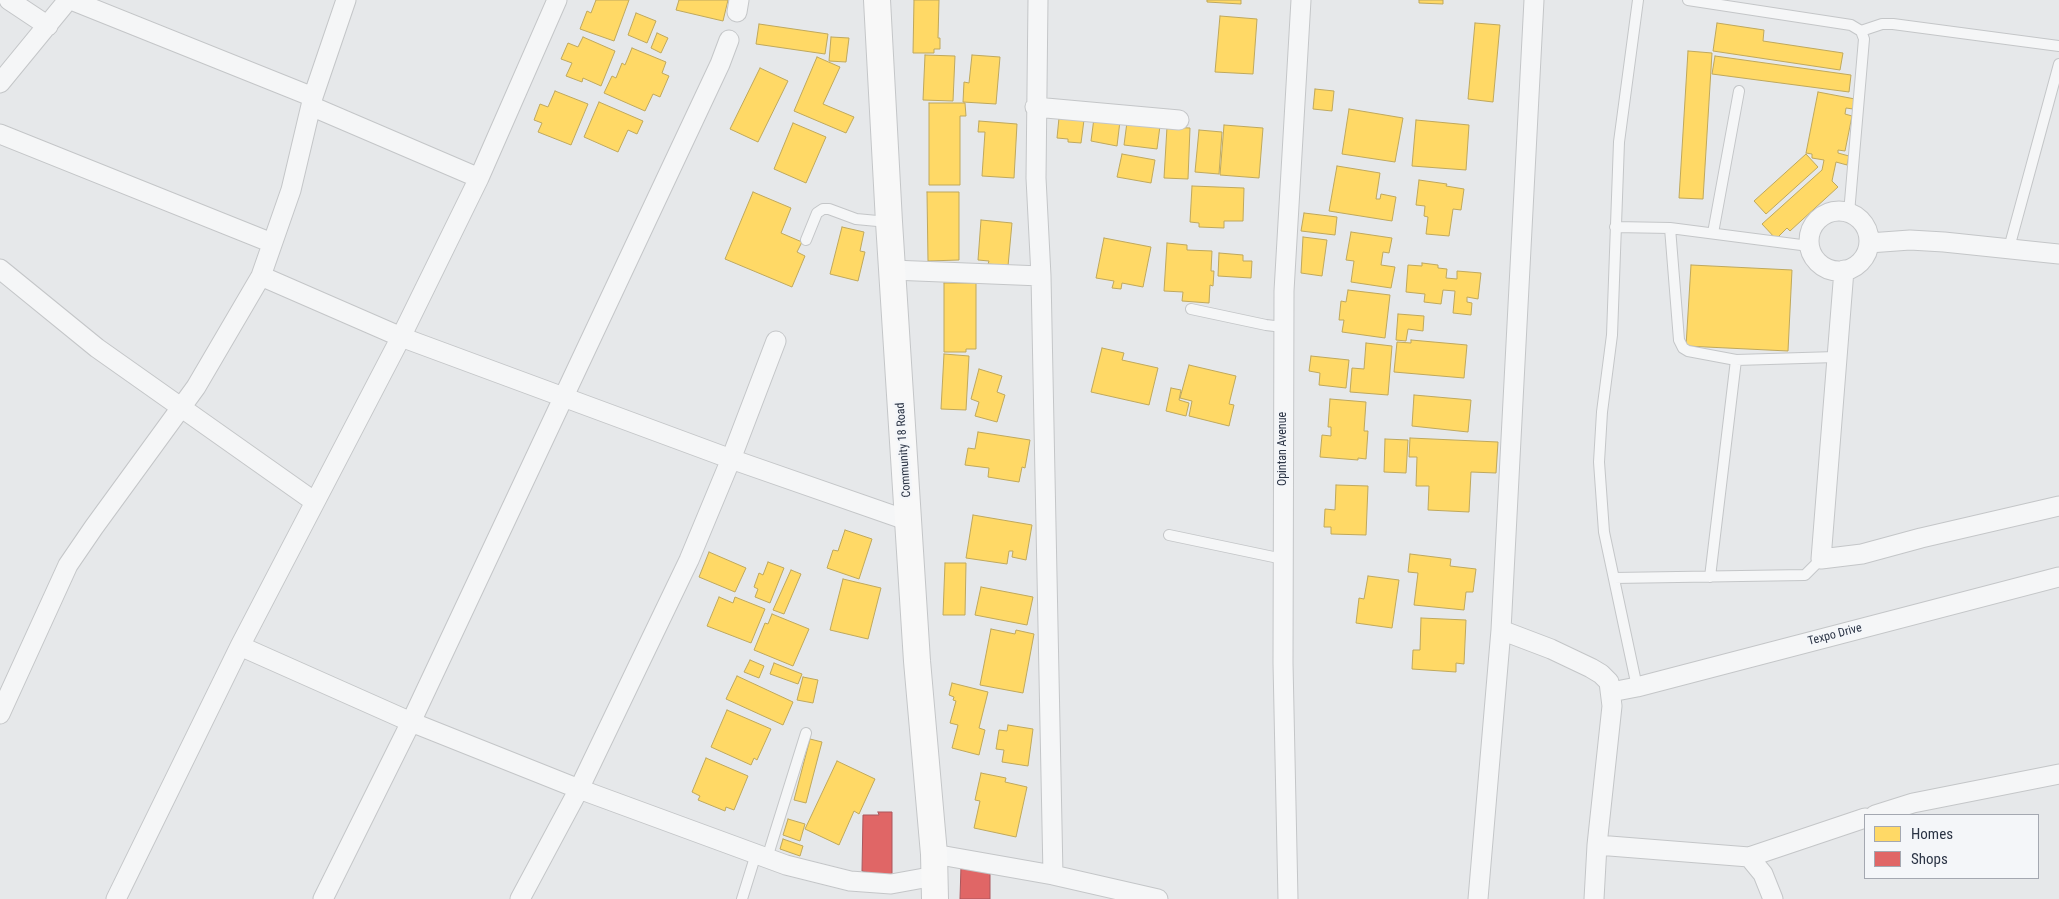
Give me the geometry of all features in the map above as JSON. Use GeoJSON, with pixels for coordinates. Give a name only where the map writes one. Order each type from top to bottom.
{"type":"FeatureCollection","features":[{"type":"Feature","properties":{"kind":"main road","name":"Community 18 Road"},"geometry":{"type":"LineString","coordinates":[[877,0],[917,661],[935,877]]}},
{"type":"Feature","properties":{"kind":"street"},"geometry":{"type":"LineString","coordinates":[[9,0],[48,26]]}},
{"type":"Feature","properties":{"kind":"street"},"geometry":{"type":"LineString","coordinates":[[0,83],[70,0],[312,102],[479,178]]}},
{"type":"Feature","properties":{"kind":"street"},"geometry":{"type":"LineString","coordinates":[[0,714],[68,565],[196,388],[261,276],[290,190],[312,102],[346,0]]}},
{"type":"Feature","properties":{"kind":"street"},"geometry":{"type":"LineString","coordinates":[[116,899],[240,646],[401,337],[479,178],[557,0]]}},
{"type":"Feature","properties":{"kind":"street"},"geometry":{"type":"LineString","coordinates":[[1038,0],[1035,107],[1036,178],[1042,276],[1053,875]]}},
{"type":"Feature","properties":{"kind":"street","name":"Opintan Avenue"},"geometry":{"type":"LineString","coordinates":[[1288,899],[1282,559],[1284,281],[1300,0]]}},
{"type":"Feature","properties":{"kind":"street"},"geometry":{"type":"LineString","coordinates":[[1478,899],[1501,630],[1534,0]]}},
{"type":"Feature","properties":{"kind":"street"},"geometry":{"type":"LineString","coordinates":[[323,899],[411,722],[720,64],[729,40]]}},
{"type":"Feature","properties":{"kind":"street"},"geometry":{"type":"LineString","coordinates":[[1035,107],[1180,120]]}},
{"type":"Feature","properties":{"kind":"street"},"geometry":{"type":"LineString","coordinates":[[0,134],[272,242]]}},
{"type":"Feature","properties":{"kind":"street"},"geometry":{"type":"LineString","coordinates":[[1834,211],[1849,212],[1862,222],[1866,228],[1869,243],[1867,251],[1858,264],[1836,271],[1821,266],[1815,260],[1809,246],[1810,230],[1819,218],[1834,211]]}},
{"type":"Feature","properties":{"kind":"street"},"geometry":{"type":"LineString","coordinates":[[1869,243],[1910,240],[2059,254]]}},
{"type":"Feature","properties":{"kind":"street"},"geometry":{"type":"LineString","coordinates":[[0,269],[97,348],[315,502]]}},
{"type":"Feature","properties":{"kind":"street"},"geometry":{"type":"LineString","coordinates":[[892,270],[1042,276]]}},
{"type":"Feature","properties":{"kind":"street"},"geometry":{"type":"LineString","coordinates":[[1844,270],[1821,559],[1862,554],[1921,538],[2059,506]]}},
{"type":"Feature","properties":{"kind":"street"},"geometry":{"type":"LineString","coordinates":[[261,276],[401,337],[731,459],[909,521]]}},
{"type":"Feature","properties":{"kind":"street"},"geometry":{"type":"LineString","coordinates":[[520,899],[580,789],[689,560],[731,459],[776,341]]}},
{"type":"Feature","properties":{"kind":"street","name":"Texpo Drive"},"geometry":{"type":"LineString","coordinates":[[1611,692],[1638,687],[2059,577]]}},
{"type":"Feature","properties":{"kind":"street"},"geometry":{"type":"LineString","coordinates":[[1501,630],[1552,649],[1601,674],[1609,682],[1612,706],[1597,845],[1594,899]]}},
{"type":"Feature","properties":{"kind":"street"},"geometry":{"type":"LineString","coordinates":[[240,646],[411,722],[580,789],[762,856],[850,881],[891,884],[935,877],[1053,875],[1158,899]]}},
{"type":"Feature","properties":{"kind":"street"},"geometry":{"type":"LineString","coordinates":[[1878,814],[1913,803],[2059,774]]}},
{"type":"Feature","properties":{"kind":"street"},"geometry":{"type":"LineString","coordinates":[[1597,845],[1749,857],[1864,818]]}},
{"type":"Feature","properties":{"kind":"street"},"geometry":{"type":"LineString","coordinates":[[1749,857],[1763,874],[1773,899]]}},
{"type":"Feature","properties":{"kind":"lane"},"geometry":{"type":"LineString","coordinates":[[1638,0],[1619,142],[1612,335],[1602,412],[1599,462],[1604,532],[1638,687]]}},
{"type":"Feature","properties":{"kind":"lane"},"geometry":{"type":"LineString","coordinates":[[1688,0],[1852,25],[1861,31],[1864,39],[1849,212]]}},
{"type":"Feature","properties":{"kind":"lane"},"geometry":{"type":"LineString","coordinates":[[1861,31],[1882,24],[1893,24],[2059,46]]}},
{"type":"Feature","properties":{"kind":"lane"},"geometry":{"type":"LineString","coordinates":[[2009,248],[2059,64]]}},
{"type":"Feature","properties":{"kind":"lane"},"geometry":{"type":"LineString","coordinates":[[1714,233],[1739,91]]}},
{"type":"Feature","properties":{"kind":"lane"},"geometry":{"type":"LineString","coordinates":[[806,240],[817,213],[823,209],[856,219],[889,222]]}},
{"type":"Feature","properties":{"kind":"lane"},"geometry":{"type":"LineString","coordinates":[[1615,227],[1670,228],[1809,246]]}},
{"type":"Feature","properties":{"kind":"lane"},"geometry":{"type":"LineString","coordinates":[[1670,228],[1679,340],[1683,348],[1688,351],[1736,360],[1836,358]]}},
{"type":"Feature","properties":{"kind":"lane"},"geometry":{"type":"LineString","coordinates":[[1192,309],[1284,327]]}},
{"type":"Feature","properties":{"kind":"lane"},"geometry":{"type":"LineString","coordinates":[[1710,577],[1736,360]]}},
{"type":"Feature","properties":{"kind":"lane"},"geometry":{"type":"LineString","coordinates":[[1169,535],[1282,559]]}},
{"type":"Feature","properties":{"kind":"lane"},"geometry":{"type":"LineString","coordinates":[[1614,578],[1805,575],[1821,559]]}},
{"type":"Feature","properties":{"kind":"lane"},"geometry":{"type":"LineString","coordinates":[[742,899],[762,856],[806,733]]}},
{"type":"Feature","properties":{"kind":"building: Homes"},"geometry":{"type":"Polygon","coordinates":[[[596,0],[629,0],[614,41],[580,29],[587,11],[591,13],[596,0]]]}},
{"type":"Feature","properties":{"kind":"building: Homes"},"geometry":{"type":"Polygon","coordinates":[[[679,0],[728,0],[723,21],[676,10],[679,0]]]}},
{"type":"Feature","properties":{"kind":"building: Homes"},"geometry":{"type":"Polygon","coordinates":[[[914,0],[939,0],[938,38],[940,38],[940,49],[934,49],[934,53],[913,53],[914,0]]]}},
{"type":"Feature","properties":{"kind":"building: Homes"},"geometry":{"type":"Polygon","coordinates":[[[1207,0],[1241,0],[1241,4],[1207,2],[1207,0]]]}},
{"type":"Feature","properties":{"kind":"building: Homes"},"geometry":{"type":"Polygon","coordinates":[[[1419,0],[1443,0],[1443,4],[1419,3],[1419,0]]]}},
{"type":"Feature","properties":{"kind":"building: Homes"},"geometry":{"type":"Polygon","coordinates":[[[636,13],[656,21],[647,43],[628,35],[636,13]]]}},
{"type":"Feature","properties":{"kind":"building: Homes"},"geometry":{"type":"Polygon","coordinates":[[[1220,16],[1257,19],[1253,74],[1215,72],[1220,16]]]}},
{"type":"Feature","properties":{"kind":"building: Homes"},"geometry":{"type":"Polygon","coordinates":[[[1475,23],[1500,25],[1493,102],[1468,99],[1475,23]]]}},
{"type":"Feature","properties":{"kind":"building: Homes"},"geometry":{"type":"Polygon","coordinates":[[[1717,23],[1764,30],[1763,41],[1843,53],[1840,70],[1713,51],[1717,23]]]}},
{"type":"Feature","properties":{"kind":"building: Homes"},"geometry":{"type":"Polygon","coordinates":[[[759,24],[828,34],[825,54],[756,44],[759,24]]]}},
{"type":"Feature","properties":{"kind":"building: Homes"},"geometry":{"type":"Polygon","coordinates":[[[657,33],[668,38],[661,53],[651,48],[657,33]]]}},
{"type":"Feature","properties":{"kind":"building: Homes"},"geometry":{"type":"Polygon","coordinates":[[[583,37],[615,51],[601,86],[583,78],[582,82],[566,76],[572,63],[561,59],[568,43],[578,47],[583,37]]]}},
{"type":"Feature","properties":{"kind":"building: Homes"},"geometry":{"type":"Polygon","coordinates":[[[831,37],[849,38],[846,62],[829,61],[831,37]]]}},
{"type":"Feature","properties":{"kind":"building: Homes"},"geometry":{"type":"Polygon","coordinates":[[[632,48],[666,62],[662,73],[669,76],[660,97],[653,94],[645,111],[604,93],[612,76],[616,78],[622,63],[625,65],[632,48]]]}},
{"type":"Feature","properties":{"kind":"building: Homes"},"geometry":{"type":"Polygon","coordinates":[[[1688,51],[1712,53],[1703,199],[1679,198],[1688,51]]]}},
{"type":"Feature","properties":{"kind":"building: Homes"},"geometry":{"type":"Polygon","coordinates":[[[925,55],[955,56],[953,101],[923,100],[925,55]]]}},
{"type":"Feature","properties":{"kind":"building: Homes"},"geometry":{"type":"Polygon","coordinates":[[[972,55],[1000,57],[996,104],[963,102],[964,82],[969,83],[972,55]]]}},
{"type":"Feature","properties":{"kind":"building: Homes"},"geometry":{"type":"Polygon","coordinates":[[[1715,56],[1851,75],[1849,92],[1712,74],[1715,56]]]}},
{"type":"Feature","properties":{"kind":"building: Homes"},"geometry":{"type":"Polygon","coordinates":[[[817,57],[840,67],[823,104],[854,117],[846,133],[794,111],[817,57]]]}},
{"type":"Feature","properties":{"kind":"building: Homes"},"geometry":{"type":"Polygon","coordinates":[[[760,68],[788,81],[758,142],[730,129],[760,68]]]}},
{"type":"Feature","properties":{"kind":"building: Homes"},"geometry":{"type":"Polygon","coordinates":[[[1315,89],[1334,91],[1332,111],[1313,109],[1315,89]]]}},
{"type":"Feature","properties":{"kind":"building: Homes"},"geometry":{"type":"Polygon","coordinates":[[[555,91],[588,104],[571,145],[538,132],[542,123],[534,120],[540,104],[548,107],[555,91]]]}},
{"type":"Feature","properties":{"kind":"building: Homes"},"geometry":{"type":"Polygon","coordinates":[[[1818,92],[1855,99],[1853,109],[1846,108],[1845,114],[1852,116],[1845,151],[1838,150],[1838,153],[1849,156],[1847,165],[1836,162],[1832,181],[1838,187],[1790,231],[1787,228],[1776,239],[1762,224],[1822,170],[1824,160],[1812,158],[1812,154],[1806,153],[1818,92]]]}},
{"type":"Feature","properties":{"kind":"building: Homes"},"geometry":{"type":"Polygon","coordinates":[[[599,102],[643,121],[637,134],[628,130],[618,152],[584,137],[599,102]]]}},
{"type":"Feature","properties":{"kind":"building: Homes"},"geometry":{"type":"Polygon","coordinates":[[[929,103],[965,103],[966,116],[960,116],[960,185],[929,185],[929,103]]]}},
{"type":"Feature","properties":{"kind":"building: Homes"},"geometry":{"type":"Polygon","coordinates":[[[1349,109],[1403,118],[1395,162],[1342,154],[1349,109]]]}},
{"type":"Feature","properties":{"kind":"building: Homes"},"geometry":{"type":"Polygon","coordinates":[[[1059,118],[1084,120],[1081,143],[1068,142],[1068,139],[1057,138],[1059,118]]]}},
{"type":"Feature","properties":{"kind":"building: Homes"},"geometry":{"type":"Polygon","coordinates":[[[1094,118],[1120,121],[1117,146],[1091,141],[1094,118]]]}},
{"type":"Feature","properties":{"kind":"building: Homes"},"geometry":{"type":"Polygon","coordinates":[[[1416,120],[1469,125],[1466,170],[1412,166],[1416,120]]]}},
{"type":"Feature","properties":{"kind":"building: Homes"},"geometry":{"type":"Polygon","coordinates":[[[979,121],[1017,124],[1014,178],[982,176],[985,132],[978,132],[979,121]]]}},
{"type":"Feature","properties":{"kind":"building: Homes"},"geometry":{"type":"Polygon","coordinates":[[[1127,122],[1160,126],[1157,149],[1124,145],[1127,122]]]}},
{"type":"Feature","properties":{"kind":"building: Homes"},"geometry":{"type":"Polygon","coordinates":[[[793,123],[826,137],[806,183],[774,169],[793,123]]]}},
{"type":"Feature","properties":{"kind":"building: Homes"},"geometry":{"type":"Polygon","coordinates":[[[1224,125],[1263,128],[1259,178],[1220,175],[1224,125]]]}},
{"type":"Feature","properties":{"kind":"building: Homes"},"geometry":{"type":"Polygon","coordinates":[[[1167,127],[1190,128],[1188,179],[1164,178],[1167,127]]]}},
{"type":"Feature","properties":{"kind":"building: Homes"},"geometry":{"type":"Polygon","coordinates":[[[1199,130],[1222,132],[1219,174],[1195,172],[1199,130]]]}},
{"type":"Feature","properties":{"kind":"building: Homes"},"geometry":{"type":"Polygon","coordinates":[[[1122,154],[1155,160],[1151,183],[1117,177],[1122,154]]]}},
{"type":"Feature","properties":{"kind":"building: Homes"},"geometry":{"type":"Polygon","coordinates":[[[1806,154],[1818,167],[1766,214],[1754,201],[1806,154]]]}},
{"type":"Feature","properties":{"kind":"building: Homes"},"geometry":{"type":"Polygon","coordinates":[[[1337,166],[1380,173],[1376,199],[1380,199],[1381,194],[1396,197],[1392,221],[1329,211],[1337,166]]]}},
{"type":"Feature","properties":{"kind":"building: Homes"},"geometry":{"type":"Polygon","coordinates":[[[1419,180],[1447,184],[1446,186],[1464,189],[1461,210],[1453,209],[1449,236],[1426,234],[1428,217],[1424,216],[1425,206],[1416,205],[1419,180]]]}},
{"type":"Feature","properties":{"kind":"building: Homes"},"geometry":{"type":"Polygon","coordinates":[[[1192,186],[1244,188],[1243,221],[1224,221],[1224,228],[1199,227],[1199,223],[1190,222],[1192,186]]]}},
{"type":"Feature","properties":{"kind":"building: Homes"},"geometry":{"type":"Polygon","coordinates":[[[753,192],[791,208],[781,233],[802,242],[797,252],[805,256],[792,287],[725,259],[753,192]]]}},
{"type":"Feature","properties":{"kind":"building: Homes"},"geometry":{"type":"Polygon","coordinates":[[[927,192],[959,192],[959,260],[928,261],[927,192]]]}},
{"type":"Feature","properties":{"kind":"building: Homes"},"geometry":{"type":"Polygon","coordinates":[[[1304,213],[1337,217],[1335,235],[1301,231],[1304,213]]]}},
{"type":"Feature","properties":{"kind":"building: Homes"},"geometry":{"type":"Polygon","coordinates":[[[981,220],[1012,223],[1008,266],[988,264],[989,261],[978,260],[981,220]]]}},
{"type":"Feature","properties":{"kind":"building: Homes"},"geometry":{"type":"Polygon","coordinates":[[[842,227],[864,232],[860,251],[865,252],[858,281],[830,274],[842,227]]]}},
{"type":"Feature","properties":{"kind":"building: Homes"},"geometry":{"type":"Polygon","coordinates":[[[1351,232],[1392,238],[1389,253],[1383,252],[1381,265],[1395,267],[1391,288],[1351,282],[1354,261],[1346,260],[1351,232]]]}},
{"type":"Feature","properties":{"kind":"building: Homes"},"geometry":{"type":"Polygon","coordinates":[[[1303,237],[1327,240],[1322,276],[1301,273],[1303,237]]]}},
{"type":"Feature","properties":{"kind":"building: Homes"},"geometry":{"type":"Polygon","coordinates":[[[1104,238],[1151,247],[1143,287],[1122,283],[1121,289],[1112,288],[1114,281],[1096,278],[1104,238]]]}},
{"type":"Feature","properties":{"kind":"building: Homes"},"geometry":{"type":"Polygon","coordinates":[[[1167,243],[1187,245],[1187,250],[1212,251],[1211,271],[1214,271],[1213,286],[1210,285],[1209,303],[1182,301],[1183,292],[1164,291],[1167,243]]]}},
{"type":"Feature","properties":{"kind":"building: Homes"},"geometry":{"type":"Polygon","coordinates":[[[1219,253],[1243,255],[1243,261],[1252,261],[1251,278],[1218,276],[1219,253]]]}},
{"type":"Feature","properties":{"kind":"building: Homes"},"geometry":{"type":"Polygon","coordinates":[[[1422,263],[1438,265],[1438,268],[1447,269],[1446,278],[1457,279],[1457,271],[1481,273],[1478,299],[1467,297],[1467,302],[1472,303],[1471,315],[1453,313],[1455,291],[1443,290],[1441,304],[1424,302],[1425,294],[1406,292],[1408,265],[1422,266],[1422,263]]]}},
{"type":"Feature","properties":{"kind":"building: Homes"},"geometry":{"type":"Polygon","coordinates":[[[1691,265],[1792,270],[1788,351],[1686,346],[1691,265]]]}},
{"type":"Feature","properties":{"kind":"building: Homes"},"geometry":{"type":"Polygon","coordinates":[[[944,283],[976,283],[976,349],[966,349],[966,352],[944,352],[944,283]]]}},
{"type":"Feature","properties":{"kind":"building: Homes"},"geometry":{"type":"Polygon","coordinates":[[[1348,290],[1390,295],[1385,338],[1342,332],[1344,320],[1339,320],[1341,301],[1346,302],[1348,290]]]}},
{"type":"Feature","properties":{"kind":"building: Homes"},"geometry":{"type":"Polygon","coordinates":[[[1398,314],[1424,316],[1423,331],[1408,329],[1406,341],[1396,340],[1398,314]]]}},
{"type":"Feature","properties":{"kind":"building: Homes"},"geometry":{"type":"Polygon","coordinates":[[[1411,340],[1467,345],[1464,378],[1394,372],[1397,342],[1411,343],[1411,340]]]}},
{"type":"Feature","properties":{"kind":"building: Homes"},"geometry":{"type":"Polygon","coordinates":[[[1366,343],[1392,346],[1388,395],[1350,392],[1352,368],[1364,369],[1366,343]]]}},
{"type":"Feature","properties":{"kind":"building: Homes"},"geometry":{"type":"Polygon","coordinates":[[[1102,348],[1124,353],[1122,360],[1158,368],[1149,405],[1091,392],[1102,348]]]}},
{"type":"Feature","properties":{"kind":"building: Homes"},"geometry":{"type":"Polygon","coordinates":[[[944,354],[969,356],[966,410],[941,409],[944,354]]]}},
{"type":"Feature","properties":{"kind":"building: Homes"},"geometry":{"type":"Polygon","coordinates":[[[1311,356],[1349,360],[1346,388],[1319,385],[1320,373],[1309,371],[1311,356]]]}},
{"type":"Feature","properties":{"kind":"building: Homes"},"geometry":{"type":"Polygon","coordinates":[[[1189,365],[1236,376],[1229,404],[1234,405],[1229,426],[1189,416],[1192,401],[1180,398],[1189,365]]]}},
{"type":"Feature","properties":{"kind":"building: Homes"},"geometry":{"type":"Polygon","coordinates":[[[979,369],[1002,376],[997,392],[1005,395],[997,422],[975,416],[979,402],[971,399],[979,369]]]}},
{"type":"Feature","properties":{"kind":"building: Homes"},"geometry":{"type":"Polygon","coordinates":[[[1171,388],[1181,390],[1179,400],[1189,403],[1186,416],[1166,411],[1171,388]]]}},
{"type":"Feature","properties":{"kind":"building: Homes"},"geometry":{"type":"Polygon","coordinates":[[[1414,395],[1471,400],[1468,432],[1412,426],[1414,395]]]}},
{"type":"Feature","properties":{"kind":"building: Homes"},"geometry":{"type":"Polygon","coordinates":[[[1330,399],[1366,402],[1364,431],[1368,431],[1366,459],[1320,457],[1322,435],[1331,436],[1331,427],[1328,427],[1330,399]]]}},
{"type":"Feature","properties":{"kind":"building: Homes"},"geometry":{"type":"Polygon","coordinates":[[[978,432],[1030,440],[1025,468],[1022,467],[1019,482],[988,477],[989,468],[965,465],[968,448],[975,449],[978,432]]]}},
{"type":"Feature","properties":{"kind":"building: Homes"},"geometry":{"type":"Polygon","coordinates":[[[1410,438],[1498,442],[1496,473],[1471,472],[1469,512],[1428,510],[1429,486],[1416,486],[1417,457],[1409,457],[1410,438]]]}},
{"type":"Feature","properties":{"kind":"building: Homes"},"geometry":{"type":"Polygon","coordinates":[[[1385,439],[1408,440],[1406,473],[1384,472],[1385,439]]]}},
{"type":"Feature","properties":{"kind":"building: Homes"},"geometry":{"type":"Polygon","coordinates":[[[1336,485],[1368,486],[1366,535],[1331,534],[1331,527],[1324,527],[1325,509],[1335,510],[1336,485]]]}},
{"type":"Feature","properties":{"kind":"building: Homes"},"geometry":{"type":"Polygon","coordinates":[[[973,515],[1032,525],[1026,560],[1012,557],[1013,551],[1009,551],[1007,564],[966,558],[973,515]]]}},
{"type":"Feature","properties":{"kind":"building: Homes"},"geometry":{"type":"Polygon","coordinates":[[[845,530],[872,539],[859,579],[827,568],[833,550],[838,551],[845,530]]]}},
{"type":"Feature","properties":{"kind":"building: Homes"},"geometry":{"type":"Polygon","coordinates":[[[709,552],[746,568],[735,592],[699,577],[709,552]]]}},
{"type":"Feature","properties":{"kind":"building: Homes"},"geometry":{"type":"Polygon","coordinates":[[[1410,554],[1451,559],[1450,566],[1476,569],[1473,592],[1466,592],[1464,610],[1414,605],[1418,573],[1408,572],[1410,554]]]}},
{"type":"Feature","properties":{"kind":"building: Homes"},"geometry":{"type":"Polygon","coordinates":[[[768,562],[784,568],[770,603],[755,597],[758,589],[754,587],[759,573],[763,575],[768,562]]]}},
{"type":"Feature","properties":{"kind":"building: Homes"},"geometry":{"type":"Polygon","coordinates":[[[945,563],[966,563],[965,615],[943,615],[945,563]]]}},
{"type":"Feature","properties":{"kind":"building: Homes"},"geometry":{"type":"Polygon","coordinates":[[[791,570],[801,574],[784,614],[773,610],[791,570]]]}},
{"type":"Feature","properties":{"kind":"building: Homes"},"geometry":{"type":"Polygon","coordinates":[[[1368,576],[1399,580],[1392,628],[1356,623],[1359,598],[1364,599],[1368,576]]]}},
{"type":"Feature","properties":{"kind":"building: Homes"},"geometry":{"type":"Polygon","coordinates":[[[843,579],[881,588],[868,639],[830,630],[843,579]]]}},
{"type":"Feature","properties":{"kind":"building: Homes"},"geometry":{"type":"Polygon","coordinates":[[[981,587],[1033,597],[1027,625],[975,615],[981,587]]]}},
{"type":"Feature","properties":{"kind":"building: Homes"},"geometry":{"type":"Polygon","coordinates":[[[719,597],[733,603],[735,597],[765,609],[751,643],[707,626],[719,597]]]}},
{"type":"Feature","properties":{"kind":"building: Homes"},"geometry":{"type":"Polygon","coordinates":[[[772,614],[809,629],[793,666],[754,650],[765,623],[768,624],[772,614]]]}},
{"type":"Feature","properties":{"kind":"building: Homes"},"geometry":{"type":"Polygon","coordinates":[[[1421,618],[1466,620],[1464,664],[1456,663],[1456,672],[1412,669],[1413,650],[1420,650],[1421,618]]]}},
{"type":"Feature","properties":{"kind":"building: Homes"},"geometry":{"type":"Polygon","coordinates":[[[991,629],[1015,634],[1016,630],[1034,634],[1023,693],[980,685],[991,629]]]}},
{"type":"Feature","properties":{"kind":"building: Homes"},"geometry":{"type":"Polygon","coordinates":[[[750,660],[764,666],[759,678],[744,672],[750,660]]]}},
{"type":"Feature","properties":{"kind":"building: Homes"},"geometry":{"type":"Polygon","coordinates":[[[774,663],[802,674],[798,684],[770,674],[774,663]]]}},
{"type":"Feature","properties":{"kind":"building: Homes"},"geometry":{"type":"Polygon","coordinates":[[[737,676],[793,702],[783,725],[726,699],[737,676]]]}},
{"type":"Feature","properties":{"kind":"building: Homes"},"geometry":{"type":"Polygon","coordinates":[[[803,677],[818,680],[813,703],[797,700],[803,677]]]}},
{"type":"Feature","properties":{"kind":"building: Homes"},"geometry":{"type":"Polygon","coordinates":[[[952,683],[988,692],[979,728],[985,730],[979,755],[952,748],[958,725],[950,723],[956,701],[953,700],[954,697],[949,695],[952,683]]]}},
{"type":"Feature","properties":{"kind":"building: Homes"},"geometry":{"type":"Polygon","coordinates":[[[727,710],[771,729],[757,760],[754,758],[751,765],[711,747],[727,710]]]}},
{"type":"Feature","properties":{"kind":"building: Homes"},"geometry":{"type":"Polygon","coordinates":[[[1008,725],[1033,729],[1028,766],[1002,762],[1004,750],[996,749],[999,730],[1007,731],[1008,725]]]}},
{"type":"Feature","properties":{"kind":"building: Homes"},"geometry":{"type":"Polygon","coordinates":[[[810,739],[822,742],[806,803],[794,800],[810,739]]]}},
{"type":"Feature","properties":{"kind":"building: Homes"},"geometry":{"type":"Polygon","coordinates":[[[706,758],[748,776],[734,810],[726,807],[725,811],[698,800],[700,796],[692,792],[706,758]]]}},
{"type":"Feature","properties":{"kind":"building: Homes"},"geometry":{"type":"Polygon","coordinates":[[[837,761],[875,779],[859,814],[854,811],[839,845],[805,829],[837,761]]]}},
{"type":"Feature","properties":{"kind":"building: Homes"},"geometry":{"type":"Polygon","coordinates":[[[981,773],[1006,778],[1005,782],[1027,787],[1016,837],[974,828],[980,801],[975,800],[981,773]]]}},
{"type":"Feature","properties":{"kind":"building: Homes"},"geometry":{"type":"Polygon","coordinates":[[[788,819],[805,824],[800,841],[783,835],[788,819]]]}},
{"type":"Feature","properties":{"kind":"building: Homes"},"geometry":{"type":"Polygon","coordinates":[[[783,839],[803,846],[800,856],[780,849],[783,839]]]}},
{"type":"Feature","properties":{"kind":"building: Shops"},"geometry":{"type":"Polygon","coordinates":[[[878,812],[892,812],[892,875],[878,875],[862,871],[863,815],[879,815],[878,812]]]}},
{"type":"Feature","properties":{"kind":"building: Shops"},"geometry":{"type":"Polygon","coordinates":[[[961,866],[990,867],[990,899],[960,899],[961,866]]]}}]}
